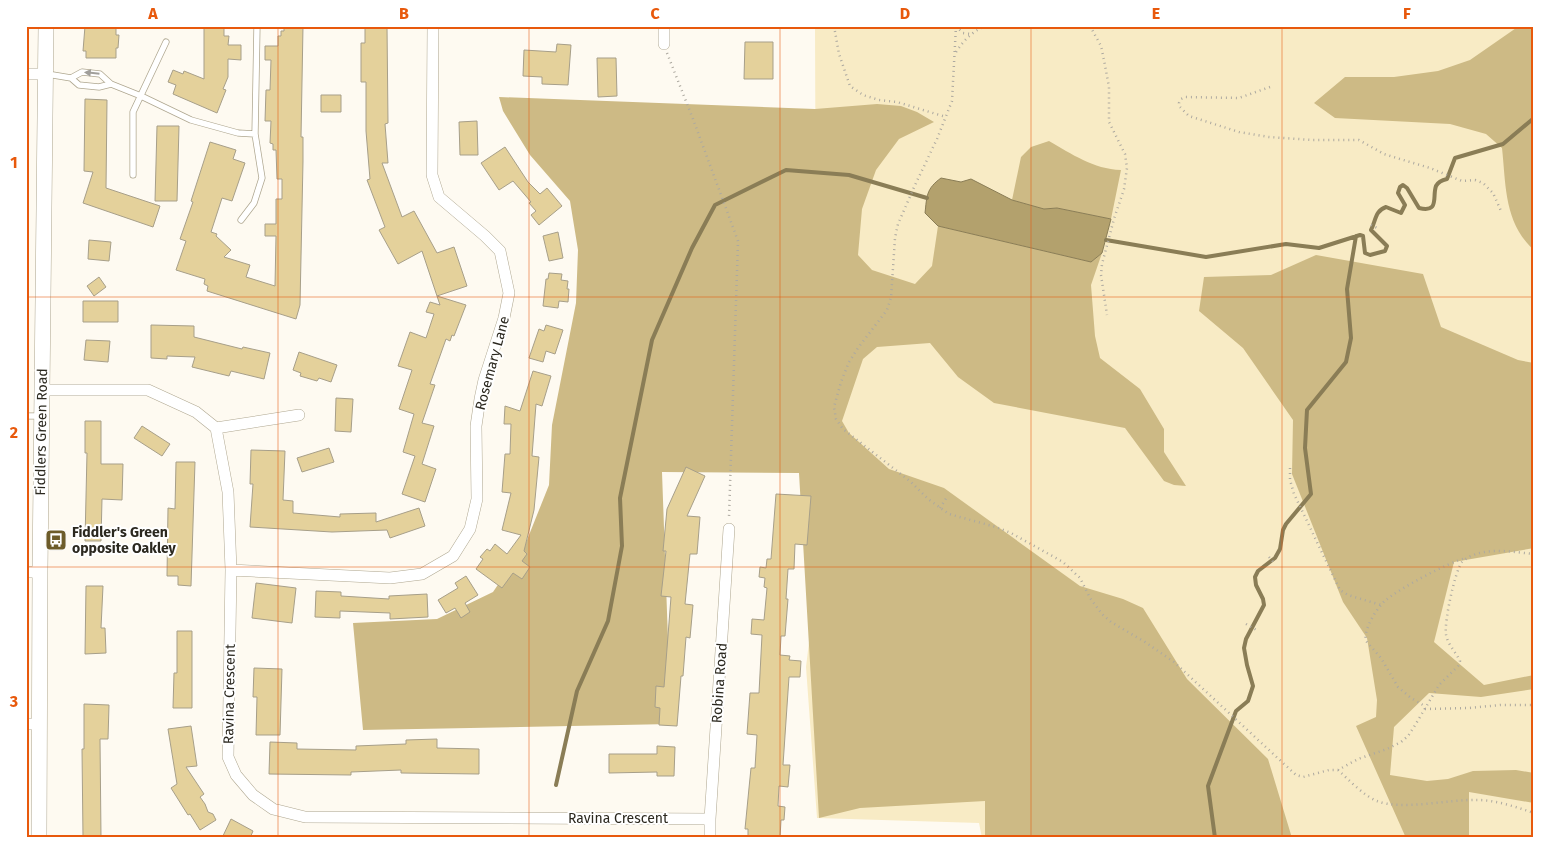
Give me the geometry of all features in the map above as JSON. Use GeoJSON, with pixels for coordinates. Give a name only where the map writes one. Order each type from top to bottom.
{"type":"FeatureCollection","features":[{"type":"Feature","properties":{"kind":"main road","name":"Fiddlers Green Road"},"geometry":{"type":"LineString","coordinates":[[39,838],[32,724],[33,572],[42,416],[46,26]]}},
{"type":"Feature","properties":{"kind":"street","name":"Rosemary Lane"},"geometry":{"type":"LineString","coordinates":[[231,570],[390,578],[422,574],[453,556],[470,529],[477,499],[476,426],[480,399],[484,380],[504,318],[509,294],[500,251],[439,197],[432,175],[433,26]]}},
{"type":"Feature","properties":{"kind":"street"},"geometry":{"type":"LineString","coordinates":[[664,26],[664,44]]}},
{"type":"Feature","properties":{"kind":"street"},"geometry":{"type":"LineString","coordinates":[[26,74],[45,74]]}},
{"type":"Feature","properties":{"kind":"street"},"geometry":{"type":"LineString","coordinates":[[41,390],[148,390],[196,412],[216,428],[299,415]]}},
{"type":"Feature","properties":{"kind":"street","name":"Ravina Crescent"},"geometry":{"type":"LineString","coordinates":[[216,428],[228,492],[231,570],[228,757],[236,775],[253,795],[273,809],[305,817],[710,819]]}},
{"type":"Feature","properties":{"kind":"street","name":"Robina Road"},"geometry":{"type":"LineString","coordinates":[[710,838],[729,529]]}},
{"type":"Feature","properties":{"kind":"lane"},"geometry":{"type":"LineString","coordinates":[[241,220],[254,203],[262,178],[256,134],[257,26]]}},
{"type":"Feature","properties":{"kind":"lane"},"geometry":{"type":"LineString","coordinates":[[133,175],[133,112],[166,42]]}},
{"type":"Feature","properties":{"kind":"lane"},"geometry":{"type":"LineString","coordinates":[[71,78],[82,72],[100,74],[111,84],[191,120],[238,133],[256,134]]}},
{"type":"Feature","properties":{"kind":"lane"},"geometry":{"type":"LineString","coordinates":[[45,74],[71,78],[79,85],[98,87],[111,84]]}},
{"type":"Feature","properties":{"kind":"lane"},"geometry":{"type":"LineString","coordinates":[[26,416],[42,416]]}},
{"type":"Feature","properties":{"kind":"path"},"geometry":{"type":"LineString","coordinates":[[834,26],[839,54],[850,86],[863,96],[897,102],[946,117]]}},
{"type":"Feature","properties":{"kind":"path"},"geometry":{"type":"LineString","coordinates":[[956,26],[963,33],[971,34]]}},
{"type":"Feature","properties":{"kind":"path"},"geometry":{"type":"LineString","coordinates":[[956,26],[952,102],[898,224],[895,238],[891,298],[887,310],[849,362],[841,382],[834,407],[836,419],[843,429],[949,514],[996,527],[1036,546],[1063,562],[1080,578],[1090,598],[1102,614],[1111,622],[1174,662],[1296,775],[1303,777],[1329,770],[1338,770],[1358,759],[1387,749],[1408,736],[1439,685],[1458,666],[1460,661],[1449,643],[1446,634],[1446,623],[1458,571],[1462,562],[1468,558]]}},
{"type":"Feature","properties":{"kind":"path"},"geometry":{"type":"LineString","coordinates":[[955,54],[974,31],[986,26]]}},
{"type":"Feature","properties":{"kind":"path"},"geometry":{"type":"LineString","coordinates":[[1090,26],[1101,46],[1104,60],[1109,87],[1109,122],[1125,154],[1127,168],[1124,189],[1102,264],[1101,275],[1107,315]]}},
{"type":"Feature","properties":{"kind":"path"},"geometry":{"type":"LineString","coordinates":[[664,44],[738,241],[729,529]]}},
{"type":"Feature","properties":{"kind":"path"},"geometry":{"type":"LineString","coordinates":[[1270,87],[1239,98],[1185,97],[1179,103],[1180,107],[1189,116],[1248,134],[1325,141],[1359,140],[1384,154],[1444,173],[1462,181],[1475,180],[1483,183],[1493,193],[1502,211]]}},
{"type":"Feature","properties":{"kind":"path"},"geometry":{"type":"LineString","coordinates":[[1371,225],[1378,229]]}},
{"type":"Feature","properties":{"kind":"path"},"geometry":{"type":"LineString","coordinates":[[1290,468],[1292,487],[1297,500],[1340,590],[1348,595],[1382,605]]}},
{"type":"Feature","properties":{"kind":"path"},"geometry":{"type":"LineString","coordinates":[[940,508],[947,498]]}},
{"type":"Feature","properties":{"kind":"path"},"geometry":{"type":"LineString","coordinates":[[1425,709],[1423,705],[1398,687],[1381,658],[1366,641],[1365,631],[1382,605],[1386,600],[1410,585],[1449,564],[1489,552],[1534,554]]}},
{"type":"Feature","properties":{"kind":"path"},"geometry":{"type":"LineString","coordinates":[[1269,557],[1275,564]]}},
{"type":"Feature","properties":{"kind":"path"},"geometry":{"type":"LineString","coordinates":[[1246,624],[1258,631]]}},
{"type":"Feature","properties":{"kind":"path"},"geometry":{"type":"LineString","coordinates":[[1425,709],[1469,708],[1506,704],[1534,705]]}},
{"type":"Feature","properties":{"kind":"path"},"geometry":{"type":"LineString","coordinates":[[1338,770],[1365,794],[1384,804],[1398,806],[1477,800],[1515,807],[1534,813]]}},
{"type":"Feature","properties":{"kind":"shaded area"},"geometry":{"type":"Polygon","coordinates":[[[815,26],[1534,26],[1534,838],[982,838],[979,823],[817,818],[806,667],[817,576],[815,26]]]}},
{"type":"Feature","properties":{"kind":"shaded area"},"geometry":{"type":"Polygon","coordinates":[[[1519,26],[1534,29],[1534,250],[1524,239],[1512,216],[1508,203],[1502,148],[1486,134],[1450,124],[1335,118],[1314,103],[1345,77],[1394,77],[1438,71],[1470,60],[1519,26]]]}},
{"type":"Feature","properties":{"kind":"shaded area"},"geometry":{"type":"Polygon","coordinates":[[[499,97],[815,109],[877,104],[901,106],[917,112],[934,122],[899,139],[876,170],[862,209],[858,255],[872,270],[915,284],[932,266],[938,226],[1091,262],[1102,253],[1091,285],[1095,336],[1100,358],[1140,389],[1164,429],[1164,452],[1186,486],[1174,485],[1164,481],[1125,428],[994,403],[958,377],[930,343],[877,347],[863,359],[842,421],[849,433],[889,469],[944,488],[1080,586],[1123,599],[1143,608],[1187,679],[1268,759],[1292,838],[985,838],[985,801],[860,808],[819,818],[799,473],[662,472],[671,724],[363,730],[353,623],[437,619],[493,592],[525,545],[549,485],[552,425],[576,303],[578,250],[570,201],[530,155],[503,111],[499,97]]]}},
{"type":"Feature","properties":{"kind":"shaded area"},"geometry":{"type":"Polygon","coordinates":[[[1049,141],[1092,164],[1121,170],[1111,219],[1057,208],[1044,209],[1012,200],[1021,157],[1031,147],[1049,141]]]}},
{"type":"Feature","properties":{"kind":"shaded area"},"geometry":{"type":"Polygon","coordinates":[[[941,178],[961,182],[971,179],[1012,200],[1044,209],[1057,208],[1111,219],[1102,253],[1091,262],[938,226],[925,213],[930,189],[941,178]]]}},
{"type":"Feature","properties":{"kind":"shaded area"},"geometry":{"type":"Polygon","coordinates":[[[1316,255],[1423,274],[1441,327],[1518,360],[1534,363],[1534,548],[1454,562],[1434,642],[1484,685],[1534,675],[1534,689],[1481,697],[1429,693],[1394,727],[1390,775],[1427,781],[1448,779],[1473,771],[1516,770],[1534,773],[1534,803],[1469,792],[1469,838],[1406,838],[1356,726],[1376,717],[1377,700],[1367,638],[1343,602],[1292,474],[1293,420],[1243,348],[1199,311],[1204,277],[1271,275],[1316,255]]]}},
{"type":"Feature","properties":{"kind":"building"},"geometry":{"type":"Polygon","coordinates":[[[85,26],[116,27],[116,35],[119,35],[116,58],[86,58],[86,51],[83,51],[85,26]]]}},
{"type":"Feature","properties":{"kind":"building"},"geometry":{"type":"Polygon","coordinates":[[[204,26],[224,26],[224,36],[229,36],[228,45],[241,45],[241,60],[228,59],[228,77],[223,89],[226,90],[217,113],[173,94],[176,85],[168,82],[173,70],[183,74],[184,71],[204,79],[204,26]]]}},
{"type":"Feature","properties":{"kind":"building"},"geometry":{"type":"Polygon","coordinates":[[[284,26],[303,26],[300,305],[296,319],[207,291],[208,286],[204,284],[205,279],[176,270],[186,241],[180,239],[210,142],[236,150],[233,159],[245,163],[232,201],[222,198],[211,232],[217,234],[216,236],[231,250],[224,257],[250,265],[246,277],[275,286],[276,236],[265,236],[265,224],[276,224],[276,199],[282,199],[282,179],[277,179],[276,150],[273,150],[273,144],[270,143],[271,121],[265,121],[266,90],[270,90],[271,60],[265,60],[265,46],[278,46],[278,36],[281,36],[281,31],[284,31],[284,26]]]}},
{"type":"Feature","properties":{"kind":"building"},"geometry":{"type":"Polygon","coordinates":[[[365,26],[387,26],[388,123],[385,124],[388,163],[382,163],[402,217],[414,211],[437,253],[454,247],[467,286],[437,296],[422,251],[398,264],[379,230],[385,227],[367,180],[370,179],[366,131],[366,82],[361,82],[361,43],[365,43],[365,26]]]}},
{"type":"Feature","properties":{"kind":"building"},"geometry":{"type":"Polygon","coordinates":[[[745,42],[773,42],[773,79],[744,79],[745,42]]]}},
{"type":"Feature","properties":{"kind":"building"},"geometry":{"type":"Polygon","coordinates":[[[557,44],[571,45],[568,85],[542,84],[542,77],[523,76],[524,50],[556,52],[557,44]]]}},
{"type":"Feature","properties":{"kind":"building"},"geometry":{"type":"Polygon","coordinates":[[[597,58],[616,58],[617,96],[598,97],[597,58]]]}},
{"type":"Feature","properties":{"kind":"building"},"geometry":{"type":"Polygon","coordinates":[[[321,95],[341,95],[341,112],[321,112],[321,95]]]}},
{"type":"Feature","properties":{"kind":"building"},"geometry":{"type":"Polygon","coordinates":[[[85,99],[107,100],[106,188],[160,206],[153,227],[83,203],[93,172],[84,171],[85,99]]]}},
{"type":"Feature","properties":{"kind":"building"},"geometry":{"type":"Polygon","coordinates":[[[477,121],[478,155],[460,155],[459,122],[477,121]]]}},
{"type":"Feature","properties":{"kind":"building"},"geometry":{"type":"Polygon","coordinates":[[[157,126],[179,126],[177,201],[155,201],[157,126]]]}},
{"type":"Feature","properties":{"kind":"building"},"geometry":{"type":"Polygon","coordinates":[[[505,147],[528,182],[540,194],[547,188],[562,206],[539,225],[531,215],[536,211],[529,203],[531,202],[513,181],[499,190],[481,163],[505,147]]]}},
{"type":"Feature","properties":{"kind":"building"},"geometry":{"type":"Polygon","coordinates":[[[558,232],[563,258],[549,261],[543,236],[558,232]]]}},
{"type":"Feature","properties":{"kind":"building"},"geometry":{"type":"Polygon","coordinates":[[[89,240],[111,242],[109,261],[88,259],[89,240]]]}},
{"type":"Feature","properties":{"kind":"building"},"geometry":{"type":"Polygon","coordinates":[[[549,273],[562,274],[561,280],[568,281],[568,302],[559,301],[558,308],[543,306],[546,279],[548,279],[549,273]]]}},
{"type":"Feature","properties":{"kind":"building"},"geometry":{"type":"Polygon","coordinates":[[[99,277],[106,287],[94,296],[87,286],[99,277]]]}},
{"type":"Feature","properties":{"kind":"building"},"geometry":{"type":"Polygon","coordinates":[[[437,296],[466,305],[454,336],[452,335],[450,341],[446,339],[430,384],[435,385],[422,423],[434,426],[422,464],[436,469],[425,502],[402,494],[415,456],[403,452],[414,414],[399,409],[412,370],[398,366],[410,332],[426,338],[434,314],[426,312],[430,302],[440,305],[437,296]]]}},
{"type":"Feature","properties":{"kind":"building"},"geometry":{"type":"Polygon","coordinates":[[[83,301],[118,301],[118,322],[83,322],[83,301]]]}},
{"type":"Feature","properties":{"kind":"building"},"geometry":{"type":"Polygon","coordinates":[[[151,325],[194,326],[194,337],[242,349],[243,347],[270,353],[264,379],[231,371],[229,376],[192,367],[195,357],[167,356],[167,359],[151,358],[151,325]]]}},
{"type":"Feature","properties":{"kind":"building"},"geometry":{"type":"Polygon","coordinates":[[[546,325],[563,330],[555,354],[546,351],[543,362],[529,358],[539,329],[544,331],[546,325]]]}},
{"type":"Feature","properties":{"kind":"building"},"geometry":{"type":"Polygon","coordinates":[[[86,340],[110,341],[108,362],[84,360],[86,340]]]}},
{"type":"Feature","properties":{"kind":"building"},"geometry":{"type":"Polygon","coordinates":[[[299,352],[337,365],[331,382],[319,378],[317,381],[300,376],[301,373],[293,370],[299,352]]]}},
{"type":"Feature","properties":{"kind":"building"},"geometry":{"type":"Polygon","coordinates":[[[533,371],[551,376],[542,406],[536,404],[532,456],[539,457],[534,510],[524,551],[527,554],[522,561],[530,567],[522,579],[513,573],[502,588],[476,569],[483,559],[480,557],[487,549],[490,551],[495,544],[507,554],[521,535],[502,530],[511,493],[502,492],[505,454],[510,454],[511,424],[504,424],[505,406],[520,411],[533,371]]]}},
{"type":"Feature","properties":{"kind":"building"},"geometry":{"type":"Polygon","coordinates":[[[336,398],[353,399],[351,432],[335,431],[336,398]]]}},
{"type":"Feature","properties":{"kind":"building"},"geometry":{"type":"Polygon","coordinates":[[[85,421],[101,421],[101,464],[123,464],[122,500],[102,499],[101,541],[85,541],[87,453],[85,453],[85,421]]]}},
{"type":"Feature","properties":{"kind":"building"},"geometry":{"type":"Polygon","coordinates":[[[142,426],[170,444],[162,456],[134,438],[142,426]]]}},
{"type":"Feature","properties":{"kind":"building"},"geometry":{"type":"Polygon","coordinates":[[[329,448],[334,462],[302,472],[297,458],[329,448]]]}},
{"type":"Feature","properties":{"kind":"building"},"geometry":{"type":"Polygon","coordinates":[[[251,450],[285,451],[283,500],[293,501],[293,513],[340,517],[340,514],[376,513],[376,522],[419,508],[425,526],[390,538],[387,530],[332,532],[250,527],[253,484],[250,484],[251,450]]]}},
{"type":"Feature","properties":{"kind":"building"},"geometry":{"type":"Polygon","coordinates":[[[176,462],[195,462],[191,586],[178,585],[178,576],[167,576],[168,508],[175,509],[176,462]]]}},
{"type":"Feature","properties":{"kind":"building"},"geometry":{"type":"Polygon","coordinates":[[[686,467],[705,476],[687,516],[700,517],[697,554],[690,554],[685,604],[693,605],[690,638],[686,637],[677,726],[659,725],[660,708],[655,707],[656,686],[664,687],[671,597],[661,596],[666,551],[663,551],[667,509],[686,467]]]}},
{"type":"Feature","properties":{"kind":"building"},"geometry":{"type":"Polygon","coordinates":[[[776,494],[811,496],[807,545],[795,544],[794,569],[788,569],[785,636],[781,636],[780,655],[790,656],[789,660],[801,661],[800,677],[789,677],[783,765],[790,765],[788,787],[779,786],[778,806],[785,807],[784,820],[781,820],[780,838],[748,838],[748,829],[745,829],[751,768],[755,768],[757,735],[747,734],[750,693],[759,693],[762,635],[751,634],[752,619],[764,620],[767,588],[764,587],[765,578],[759,577],[760,567],[766,568],[767,559],[771,559],[776,494]]]}},
{"type":"Feature","properties":{"kind":"building"},"geometry":{"type":"Polygon","coordinates":[[[466,576],[478,595],[465,603],[470,612],[461,618],[455,608],[446,613],[438,600],[458,588],[455,583],[466,576]]]}},
{"type":"Feature","properties":{"kind":"building"},"geometry":{"type":"Polygon","coordinates":[[[256,583],[296,588],[292,623],[252,618],[256,583]]]}},
{"type":"Feature","properties":{"kind":"building"},"geometry":{"type":"Polygon","coordinates":[[[86,586],[103,586],[101,628],[105,628],[106,653],[85,654],[86,586]]]}},
{"type":"Feature","properties":{"kind":"building"},"geometry":{"type":"Polygon","coordinates":[[[316,591],[341,592],[341,596],[389,599],[389,596],[427,594],[428,617],[390,619],[390,613],[340,611],[340,618],[315,617],[316,591]]]}},
{"type":"Feature","properties":{"kind":"building"},"geometry":{"type":"Polygon","coordinates":[[[177,631],[192,631],[192,708],[173,708],[174,673],[177,673],[177,631]]]}},
{"type":"Feature","properties":{"kind":"building"},"geometry":{"type":"Polygon","coordinates":[[[254,668],[282,669],[280,735],[256,735],[257,697],[253,697],[254,668]]]}},
{"type":"Feature","properties":{"kind":"building"},"geometry":{"type":"Polygon","coordinates":[[[84,704],[109,705],[108,739],[100,739],[101,837],[83,837],[82,749],[84,749],[84,704]]]}},
{"type":"Feature","properties":{"kind":"building"},"geometry":{"type":"Polygon","coordinates":[[[191,726],[197,766],[186,767],[204,794],[200,797],[208,812],[213,814],[216,820],[200,830],[171,788],[177,784],[168,729],[191,726]]]}},
{"type":"Feature","properties":{"kind":"building"},"geometry":{"type":"Polygon","coordinates":[[[437,739],[437,748],[479,749],[479,774],[401,773],[401,770],[351,772],[351,775],[269,774],[270,742],[297,743],[297,749],[356,750],[356,746],[406,744],[406,740],[437,739]]]}},
{"type":"Feature","properties":{"kind":"building"},"geometry":{"type":"Polygon","coordinates":[[[657,746],[675,747],[674,776],[657,776],[657,772],[609,773],[609,754],[657,754],[657,746]]]}},
{"type":"Feature","properties":{"kind":"building"},"geometry":{"type":"Polygon","coordinates":[[[231,819],[253,831],[250,838],[222,838],[231,819]]]}},
{"type":"Feature","properties":{"kind":"waterway"},"geometry":{"type":"LineString","coordinates":[[1106,240],[1206,257],[1286,244],[1319,248],[1360,235],[1363,236],[1365,253],[1370,255],[1385,251],[1387,246],[1371,230],[1378,213],[1382,209],[1386,207],[1401,213],[1405,205],[1398,193],[1400,187],[1403,185],[1407,188],[1419,208],[1430,208],[1434,203],[1436,186],[1440,181],[1447,179],[1455,158],[1503,144],[1534,118]]}},
{"type":"Feature","properties":{"kind":"waterway"},"geometry":{"type":"LineString","coordinates":[[556,785],[577,691],[608,621],[622,546],[620,498],[652,340],[692,248],[715,205],[786,170],[849,175],[927,198]]}},
{"type":"Feature","properties":{"kind":"waterway"},"geometry":{"type":"LineString","coordinates":[[1215,838],[1208,786],[1236,711],[1248,701],[1253,686],[1244,648],[1246,639],[1264,605],[1255,577],[1258,571],[1275,558],[1280,549],[1283,530],[1286,524],[1311,494],[1305,448],[1307,410],[1346,362],[1351,338],[1347,289],[1356,236]]}},
{"type":"Feature","properties":{"kind":"place","name":"Fiddler's Green opposite Oakley"},"geometry":{"type":"Point","coordinates":[56,540]}}]}
